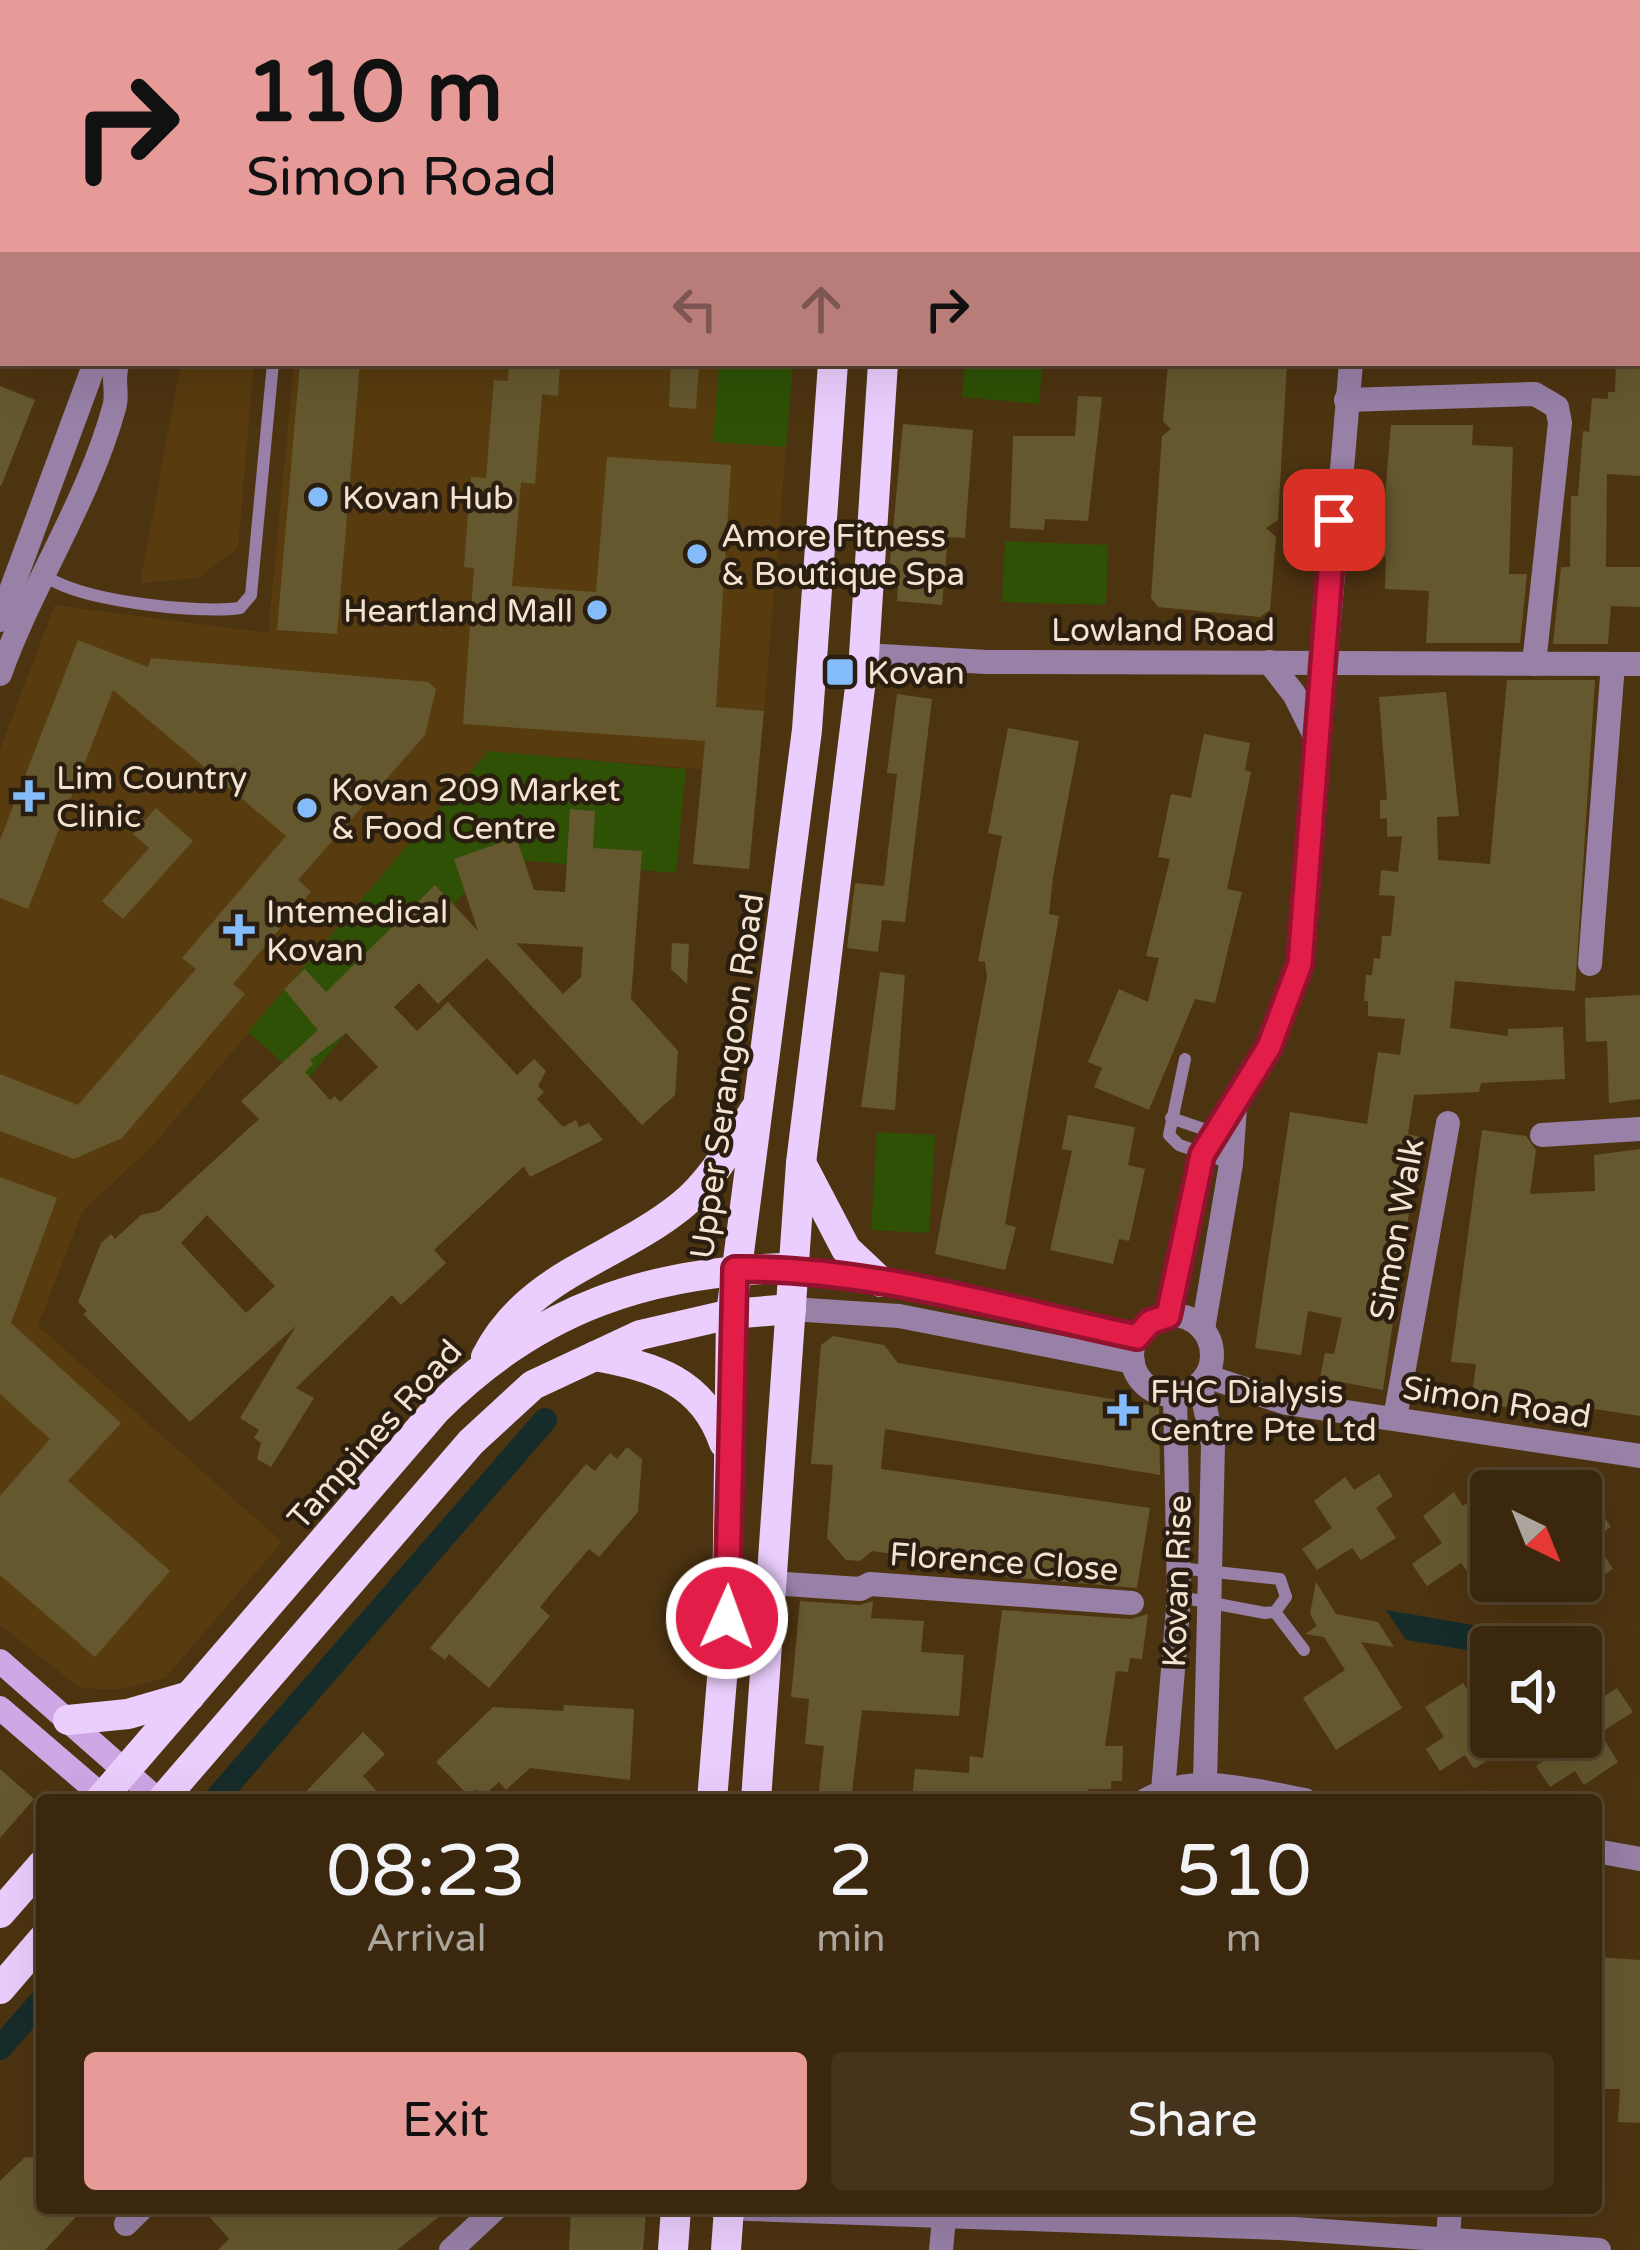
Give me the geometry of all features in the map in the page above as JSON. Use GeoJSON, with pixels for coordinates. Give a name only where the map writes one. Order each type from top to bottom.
{"type":"FeatureCollection","features":[{"type":"Feature","properties":{"kind":"main road","name":"Upper Serangoon Road"},"geometry":{"type":"LineString","coordinates":[[712,1794],[727,1618],[730,1314],[762,1099],[807,730],[833,366]]}},
{"type":"Feature","properties":{"kind":"main road"},"geometry":{"type":"LineString","coordinates":[[756,1794],[801,1163],[864,655],[883,366]]}},
{"type":"Feature","properties":{"kind":"main road"},"geometry":{"type":"LineString","coordinates":[[484,1362],[500,1329],[529,1299],[646,1230],[693,1195],[762,1099]]}},
{"type":"Feature","properties":{"kind":"main road"},"geometry":{"type":"LineString","coordinates":[[801,1163],[846,1249],[881,1282]]}},
{"type":"Feature","properties":{"kind":"main road","name":"Tampines Road"},"geometry":{"type":"LineString","coordinates":[[108,1794],[484,1362],[564,1312],[628,1291],[735,1269],[793,1268]]}},
{"type":"Feature","properties":{"kind":"main road"},"geometry":{"type":"LineString","coordinates":[[165,1794],[471,1442],[533,1385],[640,1335],[730,1314],[791,1309]]}},
{"type":"Feature","properties":{"kind":"main road"},"geometry":{"type":"LineString","coordinates":[[595,1356],[651,1366],[675,1378],[715,1416],[729,1458]]}},
{"type":"Feature","properties":{"kind":"main road"},"geometry":{"type":"LineString","coordinates":[[0,1661],[153,1794]]}},
{"type":"Feature","properties":{"kind":"main road"},"geometry":{"type":"LineString","coordinates":[[68,1720],[128,1714],[155,1702],[190,1696]]}},
{"type":"Feature","properties":{"kind":"main road"},"geometry":{"type":"LineString","coordinates":[[0,1708],[98,1794]]}},
{"type":"Feature","properties":{"kind":"main road"},"geometry":{"type":"LineString","coordinates":[[0,1913],[36,1872]]}},
{"type":"Feature","properties":{"kind":"main road"},"geometry":{"type":"LineString","coordinates":[[0,1989],[36,1947]]}},
{"type":"Feature","properties":{"kind":"main road"},"geometry":{"type":"LineString","coordinates":[[673,2250],[676,2214]]}},
{"type":"Feature","properties":{"kind":"main road"},"geometry":{"type":"LineString","coordinates":[[726,2250],[729,2214]]}},
{"type":"Feature","properties":{"kind":"street"},"geometry":{"type":"LineString","coordinates":[[0,674],[15,631],[46,579],[116,404],[106,366]]}},
{"type":"Feature","properties":{"kind":"street"},"geometry":{"type":"LineString","coordinates":[[0,620],[27,541],[106,366]]}},
{"type":"Feature","properties":{"kind":"street"},"geometry":{"type":"LineString","coordinates":[[1168,1316],[1235,1107],[1282,1021],[1300,964],[1351,366]]}},
{"type":"Feature","properties":{"kind":"street"},"geometry":{"type":"LineString","coordinates":[[1346,400],[1535,394],[1553,402],[1560,423],[1534,664]]}},
{"type":"Feature","properties":{"kind":"street","name":"Lowland Road"},"geometry":{"type":"LineString","coordinates":[[864,655],[986,662],[1640,664]]}},
{"type":"Feature","properties":{"kind":"street"},"geometry":{"type":"LineString","coordinates":[[1269,662],[1294,694],[1319,744]]}},
{"type":"Feature","properties":{"kind":"street"},"geometry":{"type":"LineString","coordinates":[[1590,964],[1612,664]]}},
{"type":"Feature","properties":{"kind":"street","name":"Simon Walk"},"geometry":{"type":"LineString","coordinates":[[1395,1418],[1448,1123]]}},
{"type":"Feature","properties":{"kind":"street"},"geometry":{"type":"LineString","coordinates":[[1542,1135],[1640,1130]]}},
{"type":"Feature","properties":{"kind":"street"},"geometry":{"type":"LineString","coordinates":[[1203,1329],[1182,1316],[1150,1322],[1135,1349],[1145,1384],[1175,1395],[1203,1380],[1211,1347],[1203,1329],[1220,1147]]}},
{"type":"Feature","properties":{"kind":"street"},"geometry":{"type":"LineString","coordinates":[[793,1268],[881,1282],[1135,1349]]}},
{"type":"Feature","properties":{"kind":"street"},"geometry":{"type":"LineString","coordinates":[[791,1309],[913,1318],[1135,1349]]}},
{"type":"Feature","properties":{"kind":"street","name":"Simon Road"},"geometry":{"type":"LineString","coordinates":[[1203,1380],[1250,1393],[1640,1456]]}},
{"type":"Feature","properties":{"kind":"street","name":"Kovan Rise"},"geometry":{"type":"LineString","coordinates":[[1203,1380],[1213,1428],[1204,1784]]}},
{"type":"Feature","properties":{"kind":"street"},"geometry":{"type":"LineString","coordinates":[[1213,1428],[1225,1404],[1250,1393]]}},
{"type":"Feature","properties":{"kind":"street","name":"Kovan Rise"},"geometry":{"type":"LineString","coordinates":[[1154,1794],[1179,1596],[1175,1395]]}},
{"type":"Feature","properties":{"kind":"street","name":"Florence Close"},"geometry":{"type":"LineString","coordinates":[[772,1575],[862,1576],[870,1584],[1132,1603]]}},
{"type":"Feature","properties":{"kind":"street"},"geometry":{"type":"LineString","coordinates":[[1159,1794],[1204,1784],[1267,1794]]}},
{"type":"Feature","properties":{"kind":"street"},"geometry":{"type":"LineString","coordinates":[[1602,1852],[1640,1859]]}},
{"type":"Feature","properties":{"kind":"street"},"geometry":{"type":"LineString","coordinates":[[452,2250],[490,2214]]}},
{"type":"Feature","properties":{"kind":"street"},"geometry":{"type":"LineString","coordinates":[[858,2214],[1167,2238],[1448,2239],[1600,2250]]}},
{"type":"Feature","properties":{"kind":"street"},"geometry":{"type":"LineString","coordinates":[[1448,2239],[1450,2214]]}},
{"type":"Feature","properties":{"kind":"street"},"geometry":{"type":"LineString","coordinates":[[941,2250],[944,2218]]}},
{"type":"Feature","properties":{"kind":"lane"},"geometry":{"type":"LineString","coordinates":[[27,541],[46,579],[92,593],[188,608],[241,608],[251,595],[273,366]]}},
{"type":"Feature","properties":{"kind":"lane"},"geometry":{"type":"LineString","coordinates":[[1185,1059],[1171,1118],[1173,1141],[1220,1147]]}},
{"type":"Feature","properties":{"kind":"lane"},"geometry":{"type":"LineString","coordinates":[[1171,1118],[1220,1147]]}},
{"type":"Feature","properties":{"kind":"lane"},"geometry":{"type":"LineString","coordinates":[[1179,1568],[1280,1579],[1286,1597],[1275,1612]]}},
{"type":"Feature","properties":{"kind":"lane"},"geometry":{"type":"LineString","coordinates":[[1179,1596],[1275,1612],[1298,1648],[1304,1649]]}},
{"type":"Feature","properties":{"kind":"shaded area"},"geometry":{"type":"Polygon","coordinates":[[[180,366],[254,366],[238,548],[198,578],[140,583],[180,366]]]}},
{"type":"Feature","properties":{"kind":"shaded area"},"geometry":{"type":"Polygon","coordinates":[[[294,366],[719,366],[714,442],[786,447],[763,727],[734,772],[488,751],[154,1144],[82,1212],[38,1326],[282,1542],[165,1678],[118,1690],[80,1688],[0,1625],[0,749],[55,605],[268,633],[294,366]]]}},
{"type":"Feature","properties":{"kind":"green space"},"geometry":{"type":"Polygon","coordinates":[[[719,366],[793,366],[786,447],[713,442],[719,366]]]}},
{"type":"Feature","properties":{"kind":"green space"},"geometry":{"type":"Polygon","coordinates":[[[965,366],[1042,369],[1039,404],[962,397],[965,366]]]}},
{"type":"Feature","properties":{"kind":"green space"},"geometry":{"type":"Polygon","coordinates":[[[1005,541],[1108,545],[1106,605],[1002,602],[1005,541]]]}},
{"type":"Feature","properties":{"kind":"green space"},"geometry":{"type":"Polygon","coordinates":[[[488,751],[686,769],[676,873],[493,858],[305,1082],[248,1032],[488,751]]]}},
{"type":"Feature","properties":{"kind":"green space"},"geometry":{"type":"Polygon","coordinates":[[[877,1132],[935,1135],[929,1233],[871,1230],[877,1132]]]}},
{"type":"Feature","properties":{"kind":"water"},"geometry":{"type":"Polygon","coordinates":[[[1386,1610],[1479,1626],[1470,1626],[1470,1651],[1406,1640],[1386,1610]]]}},
{"type":"Feature","properties":{"kind":"building","name":"Kovan Hub"},"geometry":{"type":"Polygon","coordinates":[[[300,366],[360,366],[337,634],[277,630],[300,366]]]}},
{"type":"Feature","properties":{"kind":"building","name":"Heartland Mall"},"geometry":{"type":"Polygon","coordinates":[[[509,366],[560,366],[558,396],[542,394],[535,484],[521,482],[512,586],[596,592],[607,457],[731,465],[716,707],[764,711],[749,869],[693,864],[705,741],[463,724],[474,568],[464,567],[471,477],[486,478],[494,380],[508,381],[509,366]]]}},
{"type":"Feature","properties":{"kind":"building"},"geometry":{"type":"Polygon","coordinates":[[[671,366],[699,366],[696,409],[669,407],[671,366]]]}},
{"type":"Feature","properties":{"kind":"building"},"geometry":{"type":"Polygon","coordinates":[[[1168,366],[1287,366],[1278,520],[1266,528],[1276,537],[1270,610],[1260,617],[1158,607],[1151,598],[1162,436],[1171,429],[1163,421],[1168,366]]]}},
{"type":"Feature","properties":{"kind":"building"},"geometry":{"type":"Polygon","coordinates":[[[1616,366],[1640,366],[1640,476],[1607,474],[1606,567],[1640,567],[1640,607],[1611,606],[1608,644],[1553,644],[1561,567],[1570,567],[1571,496],[1578,496],[1583,431],[1589,432],[1592,398],[1608,399],[1608,392],[1615,392],[1616,366]]]}},
{"type":"Feature","properties":{"kind":"building"},"geometry":{"type":"Polygon","coordinates":[[[0,386],[35,400],[1,486],[0,485],[0,386]]]}},
{"type":"Feature","properties":{"kind":"building"},"geometry":{"type":"Polygon","coordinates":[[[1078,396],[1102,397],[1088,521],[1045,519],[1044,530],[1010,528],[1013,436],[1075,436],[1078,396]]]}},
{"type":"Feature","properties":{"kind":"building"},"geometry":{"type":"Polygon","coordinates":[[[903,424],[973,430],[965,538],[948,537],[942,605],[897,601],[899,571],[889,571],[903,424]]]}},
{"type":"Feature","properties":{"kind":"building"},"geometry":{"type":"Polygon","coordinates":[[[1391,425],[1473,425],[1472,445],[1513,447],[1509,574],[1527,574],[1520,643],[1426,643],[1429,591],[1385,589],[1386,557],[1380,556],[1391,425]]]}},
{"type":"Feature","properties":{"kind":"building"},"geometry":{"type":"Polygon","coordinates":[[[78,640],[148,667],[151,658],[428,682],[436,689],[425,735],[298,880],[311,892],[233,984],[245,994],[122,1138],[74,1159],[0,1131],[0,1074],[78,1105],[196,969],[182,958],[286,836],[113,690],[28,909],[0,898],[0,840],[78,640]]]}},
{"type":"Feature","properties":{"kind":"building"},"geometry":{"type":"Polygon","coordinates":[[[1507,680],[1595,680],[1575,991],[1455,981],[1450,1028],[1508,1036],[1508,1029],[1563,1027],[1565,1079],[1481,1083],[1479,1092],[1414,1095],[1408,1134],[1420,1137],[1383,1390],[1320,1378],[1325,1353],[1334,1354],[1342,1318],[1308,1311],[1301,1355],[1255,1348],[1290,1112],[1367,1124],[1378,1052],[1400,1055],[1405,1019],[1368,1016],[1368,1001],[1364,1001],[1366,975],[1372,975],[1374,958],[1380,959],[1382,936],[1391,936],[1395,896],[1379,895],[1381,870],[1398,872],[1402,836],[1387,837],[1387,818],[1380,819],[1380,800],[1387,800],[1379,697],[1446,692],[1459,816],[1437,817],[1438,860],[1490,864],[1507,680]]]}},
{"type":"Feature","properties":{"kind":"building"},"geometry":{"type":"Polygon","coordinates":[[[897,694],[932,699],[905,922],[882,920],[878,952],[847,948],[855,883],[884,886],[897,774],[887,773],[897,694]]]}},
{"type":"Feature","properties":{"kind":"building"},"geometry":{"type":"Polygon","coordinates":[[[1008,728],[1079,741],[1053,877],[1049,914],[1059,916],[1005,1224],[1016,1227],[1005,1270],[935,1254],[987,977],[985,962],[978,961],[1002,836],[988,833],[1008,728]]]}},
{"type":"Feature","properties":{"kind":"building"},"geometry":{"type":"Polygon","coordinates":[[[1204,734],[1250,743],[1245,770],[1251,772],[1227,889],[1242,892],[1215,1003],[1195,999],[1149,1110],[1094,1087],[1102,1068],[1088,1062],[1119,989],[1148,1002],[1159,958],[1146,956],[1170,859],[1158,857],[1171,794],[1191,798],[1204,734]]]}},
{"type":"Feature","properties":{"kind":"building"},"geometry":{"type":"Polygon","coordinates":[[[156,808],[193,841],[123,919],[102,901],[149,848],[133,834],[156,808]]]}},
{"type":"Feature","properties":{"kind":"building"},"geometry":{"type":"Polygon","coordinates":[[[570,809],[595,811],[593,848],[642,851],[631,999],[678,1051],[675,1095],[642,1125],[487,958],[438,1004],[419,983],[394,1007],[417,1031],[448,1002],[517,1075],[534,1059],[546,1071],[538,1086],[544,1092],[537,1099],[563,1127],[576,1120],[579,1127],[589,1123],[603,1140],[530,1177],[524,1166],[434,1250],[446,1263],[401,1305],[392,1295],[296,1388],[314,1398],[271,1467],[257,1459],[261,1443],[254,1438],[259,1430],[240,1418],[296,1326],[190,1422],[83,1314],[87,1311],[78,1302],[101,1243],[111,1234],[115,1239],[141,1215],[159,1211],[259,1119],[241,1101],[318,1030],[284,989],[305,969],[326,992],[435,885],[478,931],[454,859],[516,837],[534,890],[565,892],[570,809]],[[516,943],[563,994],[581,977],[583,947],[516,943]],[[346,1033],[310,1060],[313,1064],[305,1072],[330,1100],[335,1096],[340,1102],[378,1067],[346,1033]],[[207,1215],[181,1243],[246,1313],[275,1286],[207,1215]]]}},
{"type":"Feature","properties":{"kind":"building"},"geometry":{"type":"Polygon","coordinates":[[[672,943],[689,944],[687,984],[671,969],[672,943]]]}},
{"type":"Feature","properties":{"kind":"building"},"geometry":{"type":"Polygon","coordinates":[[[880,972],[905,975],[895,1110],[861,1107],[880,972]]]}},
{"type":"Feature","properties":{"kind":"building"},"geometry":{"type":"Polygon","coordinates":[[[1640,995],[1640,1099],[1609,1103],[1607,1041],[1586,1042],[1585,998],[1640,995]]]}},
{"type":"Feature","properties":{"kind":"building"},"geometry":{"type":"Polygon","coordinates":[[[1068,1115],[1135,1127],[1128,1165],[1145,1169],[1129,1241],[1119,1239],[1113,1264],[1050,1250],[1072,1151],[1062,1149],[1068,1115]]]}},
{"type":"Feature","properties":{"kind":"building"},"geometry":{"type":"Polygon","coordinates":[[[1482,1130],[1526,1136],[1536,1150],[1530,1194],[1595,1191],[1594,1155],[1640,1149],[1640,1416],[1509,1396],[1507,1407],[1471,1403],[1476,1364],[1451,1362],[1482,1130]]]}},
{"type":"Feature","properties":{"kind":"building"},"geometry":{"type":"Polygon","coordinates":[[[0,1177],[57,1198],[11,1323],[121,1423],[68,1481],[170,1571],[95,1657],[0,1575],[0,1496],[50,1439],[0,1394],[0,1177]]]}},
{"type":"Feature","properties":{"kind":"building"},"geometry":{"type":"Polygon","coordinates":[[[833,1336],[884,1345],[898,1363],[1159,1407],[1160,1475],[885,1429],[881,1469],[1150,1508],[1137,1588],[1006,1577],[1007,1570],[872,1551],[860,1561],[846,1560],[827,1538],[833,1465],[811,1464],[821,1345],[833,1336]]]}},
{"type":"Feature","properties":{"kind":"building"},"geometry":{"type":"Polygon","coordinates":[[[627,1447],[642,1459],[638,1512],[599,1557],[589,1549],[554,1590],[540,1607],[550,1616],[489,1688],[449,1654],[445,1660],[430,1648],[586,1464],[595,1471],[610,1453],[617,1459],[627,1447]]]}},
{"type":"Feature","properties":{"kind":"building"},"geometry":{"type":"Polygon","coordinates":[[[1379,1474],[1393,1496],[1376,1508],[1396,1538],[1361,1560],[1352,1548],[1317,1570],[1302,1549],[1332,1528],[1314,1501],[1345,1477],[1354,1490],[1379,1474]]]}},
{"type":"Feature","properties":{"kind":"building"},"geometry":{"type":"Polygon","coordinates":[[[1454,1492],[1463,1506],[1470,1501],[1470,1575],[1461,1563],[1427,1586],[1412,1564],[1442,1543],[1423,1516],[1454,1492]]]}},
{"type":"Feature","properties":{"kind":"building"},"geometry":{"type":"Polygon","coordinates":[[[1602,1552],[1613,1569],[1602,1576],[1602,1552]]]}},
{"type":"Feature","properties":{"kind":"building"},"geometry":{"type":"Polygon","coordinates":[[[1316,1582],[1336,1614],[1378,1622],[1394,1647],[1361,1642],[1402,1708],[1336,1750],[1303,1698],[1345,1670],[1324,1637],[1305,1634],[1317,1626],[1310,1614],[1316,1582]]]}},
{"type":"Feature","properties":{"kind":"building"},"geometry":{"type":"Polygon","coordinates":[[[800,1601],[859,1605],[873,1601],[871,1618],[924,1621],[921,1652],[964,1655],[959,1716],[862,1710],[852,1794],[819,1791],[824,1746],[805,1744],[809,1699],[791,1697],[800,1601]]]}},
{"type":"Feature","properties":{"kind":"building"},"geometry":{"type":"Polygon","coordinates":[[[1002,1610],[1131,1619],[1148,1614],[1142,1659],[1130,1658],[1128,1672],[1116,1671],[1105,1746],[1123,1746],[1122,1781],[1111,1781],[1111,1789],[1088,1789],[1088,1794],[913,1794],[915,1769],[969,1773],[970,1756],[983,1758],[1002,1610]]]}},
{"type":"Feature","properties":{"kind":"building"},"geometry":{"type":"Polygon","coordinates":[[[1463,1683],[1470,1694],[1470,1758],[1491,1758],[1474,1769],[1465,1755],[1440,1771],[1426,1749],[1444,1737],[1425,1707],[1463,1683]]]}},
{"type":"Feature","properties":{"kind":"building"},"geometry":{"type":"Polygon","coordinates":[[[1617,1688],[1633,1712],[1602,1732],[1602,1698],[1617,1688]]]}},
{"type":"Feature","properties":{"kind":"building"},"geometry":{"type":"Polygon","coordinates":[[[564,1705],[634,1709],[630,1780],[530,1768],[506,1790],[499,1782],[488,1792],[467,1794],[436,1762],[493,1707],[563,1711],[564,1705]]]}},
{"type":"Feature","properties":{"kind":"building"},"geometry":{"type":"Polygon","coordinates":[[[363,1732],[385,1754],[363,1776],[380,1794],[304,1794],[363,1732]]]}},
{"type":"Feature","properties":{"kind":"building"},"geometry":{"type":"Polygon","coordinates":[[[1602,1736],[1618,1762],[1584,1785],[1575,1771],[1550,1787],[1536,1766],[1548,1758],[1602,1758],[1602,1736]]]}},
{"type":"Feature","properties":{"kind":"building"},"geometry":{"type":"Polygon","coordinates":[[[0,1769],[34,1799],[0,1838],[0,1769]]]}},
{"type":"Feature","properties":{"kind":"building"},"geometry":{"type":"Polygon","coordinates":[[[1602,1957],[1640,1960],[1640,2123],[1618,2122],[1620,2089],[1602,2089],[1602,1957]]]}},
{"type":"Feature","properties":{"kind":"building"},"geometry":{"type":"Polygon","coordinates":[[[25,2157],[36,2158],[36,2214],[78,2214],[45,2250],[0,2250],[0,2181],[25,2157]]]}},
{"type":"Feature","properties":{"kind":"building"},"geometry":{"type":"Polygon","coordinates":[[[207,2214],[442,2214],[397,2250],[218,2250],[229,2239],[207,2214]]]}},
{"type":"Feature","properties":{"kind":"building"},"geometry":{"type":"Polygon","coordinates":[[[571,2214],[646,2214],[643,2250],[569,2250],[571,2214]]]}},
{"type":"Feature","properties":{"kind":"waterway"},"geometry":{"type":"LineString","coordinates":[[220,1794],[545,1420]]}},
{"type":"Feature","properties":{"kind":"waterway"},"geometry":{"type":"LineString","coordinates":[[0,2048],[36,2007]]}},
{"type":"Feature","properties":{"kind":"place","name":"Kovan Hub"},"geometry":{"type":"Point","coordinates":[318,497]}},
{"type":"Feature","properties":{"kind":"place","name":"Amore Fitness & Boutique Spa"},"geometry":{"type":"Point","coordinates":[697,554]}},
{"type":"Feature","properties":{"kind":"place","name":"Heartland Mall"},"geometry":{"type":"Point","coordinates":[597,610]}},
{"type":"Feature","properties":{"kind":"place","name":"Kovan"},"geometry":{"type":"Point","coordinates":[840,672]}},
{"type":"Feature","properties":{"kind":"place","name":"Lim Country Clinic"},"geometry":{"type":"Point","coordinates":[29,796]}},
{"type":"Feature","properties":{"kind":"place","name":"Kovan 209 Market & Food Centre"},"geometry":{"type":"Point","coordinates":[307,808]}},
{"type":"Feature","properties":{"kind":"place","name":"Intemedical Kovan"},"geometry":{"type":"Point","coordinates":[239,930]}},
{"type":"Feature","properties":{"kind":"place","name":"FHC Dialysis Centre Pte Ltd"},"geometry":{"type":"Point","coordinates":[1123,1410]}},
{"type":"Feature","properties":{"kind":"route"},"geometry":{"type":"LineString","coordinates":[[727,1618],[730,1314],[735,1269],[793,1268],[881,1282],[1137,1337],[1150,1322],[1168,1316],[1202,1155],[1269,1047],[1300,964],[1310,881],[1334,520]]}}]}
